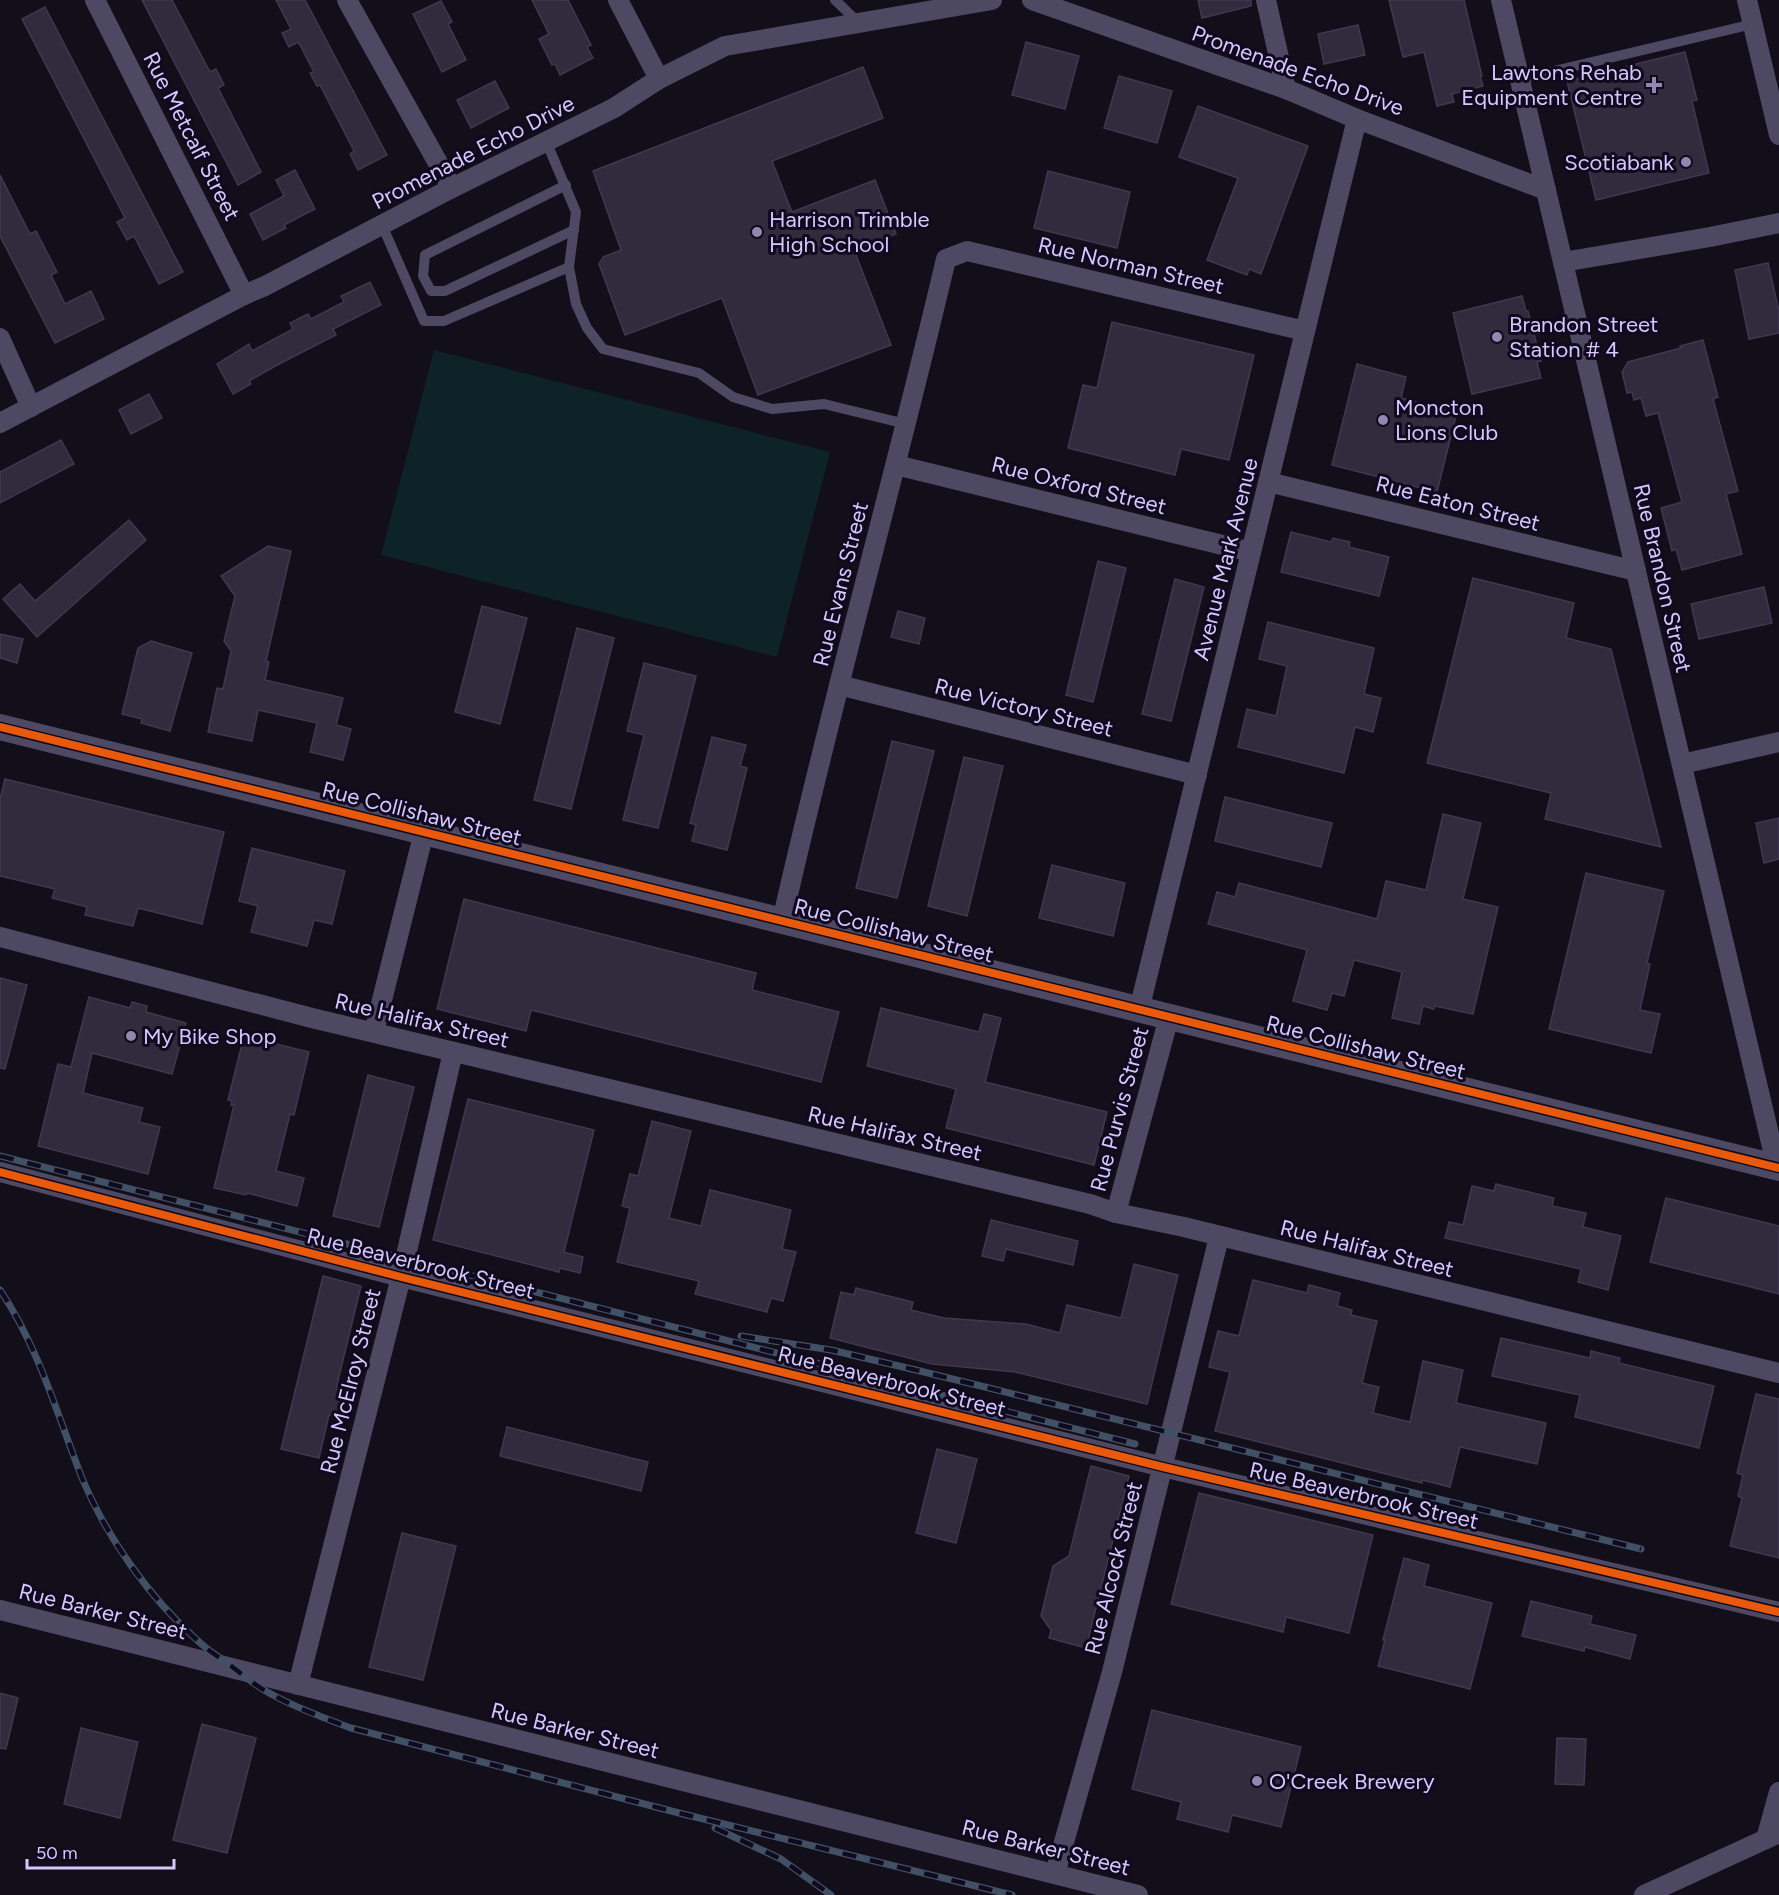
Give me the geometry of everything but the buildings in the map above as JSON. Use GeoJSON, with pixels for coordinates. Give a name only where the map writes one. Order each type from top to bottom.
{"type":"FeatureCollection","features":[{"type":"Feature","properties":{"kind":"street","name":"Rue Metcalf Street"},"geometry":{"type":"LineString","coordinates":[[95,0],[244,295]]}},
{"type":"Feature","properties":{"kind":"street"},"geometry":{"type":"LineString","coordinates":[[347,0],[452,188]]}},
{"type":"Feature","properties":{"kind":"street"},"geometry":{"type":"LineString","coordinates":[[618,0],[659,79]]}},
{"type":"Feature","properties":{"kind":"street","name":"Promenade Echo Drive"},"geometry":{"type":"LineString","coordinates":[[0,423],[452,188],[614,108],[659,79],[725,46],[992,0]]}},
{"type":"Feature","properties":{"kind":"street","name":"Promenade Echo Drive"},"geometry":{"type":"LineString","coordinates":[[1032,0],[1286,89],[1357,119],[1546,190]]}},
{"type":"Feature","properties":{"kind":"street"},"geometry":{"type":"LineString","coordinates":[[1266,0],[1286,89]]}},
{"type":"Feature","properties":{"kind":"street","name":"Rue Brandon Street"},"geometry":{"type":"LineString","coordinates":[[1501,0],[1778,1168]]}},
{"type":"Feature","properties":{"kind":"street"},"geometry":{"type":"LineString","coordinates":[[1747,0],[1779,135]]}},
{"type":"Feature","properties":{"kind":"street","name":"Avenue Mark Avenue"},"geometry":{"type":"LineString","coordinates":[[1139,1010],[1357,119]]}},
{"type":"Feature","properties":{"kind":"street"},"geometry":{"type":"LineString","coordinates":[[1563,262],[1779,224]]}},
{"type":"Feature","properties":{"kind":"street","name":"Rue Norman Street"},"geometry":{"type":"LineString","coordinates":[[946,259],[967,251],[1305,331]]}},
{"type":"Feature","properties":{"kind":"street","name":"Rue Evans Street"},"geometry":{"type":"LineString","coordinates":[[782,921],[946,259]]}},
{"type":"Feature","properties":{"kind":"street"},"geometry":{"type":"LineString","coordinates":[[0,338],[31,407]]}},
{"type":"Feature","properties":{"kind":"street","name":"Rue Oxford Street"},"geometry":{"type":"LineString","coordinates":[[896,465],[1251,552]]}},
{"type":"Feature","properties":{"kind":"street","name":"Rue Eaton Street"},"geometry":{"type":"LineString","coordinates":[[1268,482],[1636,571]]}},
{"type":"Feature","properties":{"kind":"street","name":"Rue Victory Street"},"geometry":{"type":"LineString","coordinates":[[839,685],[1197,775]]}},
{"type":"Feature","properties":{"kind":"street","name":"Rue Collishaw Street"},"geometry":{"type":"LineString","coordinates":[[0,727],[1778,1168]]}},
{"type":"Feature","properties":{"kind":"street"},"geometry":{"type":"LineString","coordinates":[[1682,764],[1779,742]]}},
{"type":"Feature","properties":{"kind":"street"},"geometry":{"type":"LineString","coordinates":[[374,1032],[424,832]]}},
{"type":"Feature","properties":{"kind":"street","name":"Rue Halifax Street"},"geometry":{"type":"LineString","coordinates":[[0,937],[234,999],[1078,1201],[1116,1214],[1184,1227],[1779,1373]]}},
{"type":"Feature","properties":{"kind":"street","name":"Rue Purvis Street"},"geometry":{"type":"LineString","coordinates":[[1116,1214],[1168,1017]]}},
{"type":"Feature","properties":{"kind":"street","name":"Rue McElroy Street"},"geometry":{"type":"LineString","coordinates":[[298,1685],[401,1277],[453,1052]]}},
{"type":"Feature","properties":{"kind":"street","name":"Rue Beaverbrook Street"},"geometry":{"type":"LineString","coordinates":[[0,1172],[401,1277],[1163,1467],[1779,1612]]}},
{"type":"Feature","properties":{"kind":"street","name":"Rue Alcock Street"},"geometry":{"type":"LineString","coordinates":[[1055,1874],[1112,1672],[1219,1237]]}},
{"type":"Feature","properties":{"kind":"street","name":"Rue Barker Street"},"geometry":{"type":"LineString","coordinates":[[0,1610],[1138,1895]]}},
{"type":"Feature","properties":{"kind":"street"},"geometry":{"type":"LineString","coordinates":[[1644,1895],[1772,1836],[1779,1792]]}},
{"type":"Feature","properties":{"kind":"lane"},"geometry":{"type":"LineString","coordinates":[[835,0],[859,22]]}},
{"type":"Feature","properties":{"kind":"lane"},"geometry":{"type":"LineString","coordinates":[[1520,79],[1753,24]]}},
{"type":"Feature","properties":{"kind":"lane"},"geometry":{"type":"LineString","coordinates":[[546,141],[576,212],[569,267],[576,304],[587,328],[603,349],[699,373],[733,397],[772,409],[824,404],[906,424]]}},
{"type":"Feature","properties":{"kind":"lane"},"geometry":{"type":"LineString","coordinates":[[566,185],[425,255],[423,276],[431,291],[445,291],[574,230]]}},
{"type":"Feature","properties":{"kind":"lane"},"geometry":{"type":"LineString","coordinates":[[382,225],[424,321],[444,321],[569,267]]}},
{"type":"Feature","properties":{"kind":"green space"},"geometry":{"type":"Polygon","coordinates":[[[434,350],[830,452],[777,657],[381,555],[434,350]]]}},
{"type":"Feature","properties":{"kind":"railway"},"geometry":{"type":"LineString","coordinates":[[0,1156],[1135,1444]]}},
{"type":"Feature","properties":{"kind":"railway"},"geometry":{"type":"LineString","coordinates":[[0,1290],[26,1335],[82,1478],[117,1544],[146,1586],[179,1623],[205,1647],[266,1691],[300,1708],[351,1728],[679,1813],[1012,1895]]}},
{"type":"Feature","properties":{"kind":"railway"},"geometry":{"type":"LineString","coordinates":[[741,1336],[831,1350],[920,1371],[1641,1549]]}},
{"type":"Feature","properties":{"kind":"railway"},"geometry":{"type":"LineString","coordinates":[[715,1828],[781,1859],[831,1895]]}},
{"type":"Feature","properties":{"kind":"cycle path"},"geometry":{"type":"LineString","coordinates":[[0,727],[1779,1168]]}},
{"type":"Feature","properties":{"kind":"cycle path"},"geometry":{"type":"LineString","coordinates":[[0,1172],[401,1277],[1163,1467],[1779,1612]]}},
{"type":"Feature","properties":{"kind":"place","name":"Lawtons Rehab Equipment Centre"},"geometry":{"type":"Point","coordinates":[1654,85]}},
{"type":"Feature","properties":{"kind":"place","name":"Scotiabank"},"geometry":{"type":"Point","coordinates":[1686,162]}},
{"type":"Feature","properties":{"kind":"place","name":"Harrison Trimble High School"},"geometry":{"type":"Point","coordinates":[757,232]}},
{"type":"Feature","properties":{"kind":"place","name":"Brandon Street Station # 4"},"geometry":{"type":"Point","coordinates":[1497,337]}},
{"type":"Feature","properties":{"kind":"place","name":"Moncton Lions Club"},"geometry":{"type":"Point","coordinates":[1383,420]}},
{"type":"Feature","properties":{"kind":"place","name":"My Bike Shop"},"geometry":{"type":"Point","coordinates":[131,1036]}},
{"type":"Feature","properties":{"kind":"place","name":"O'Creek Brewery"},"geometry":{"type":"Point","coordinates":[1257,1781]}}]}
